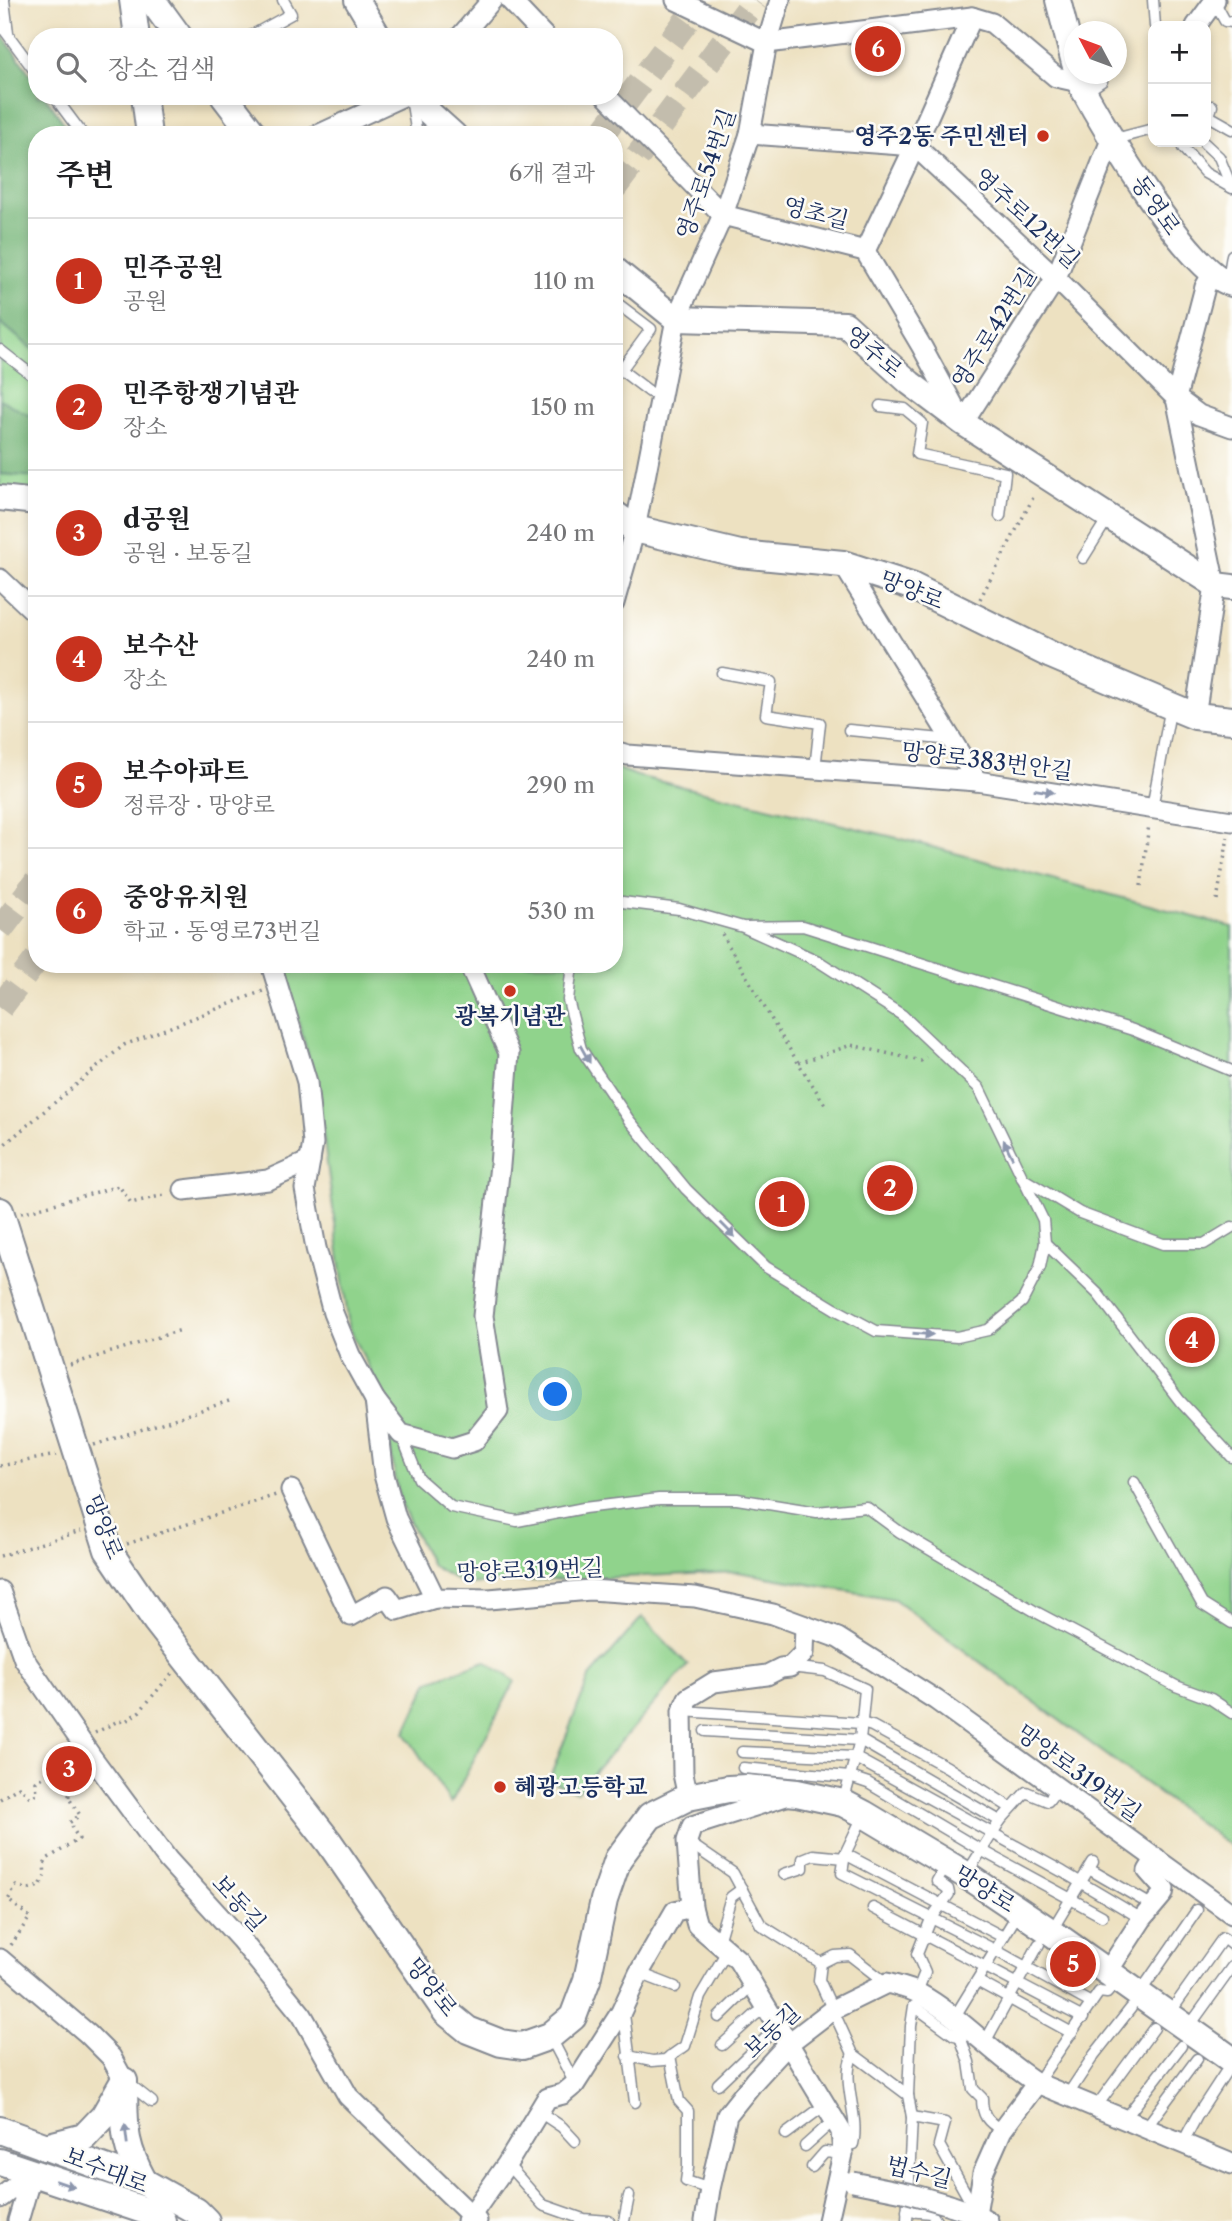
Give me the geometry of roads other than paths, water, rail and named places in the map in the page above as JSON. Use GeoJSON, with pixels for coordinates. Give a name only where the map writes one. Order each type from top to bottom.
{"type":"FeatureCollection","features":[{"type":"Feature","properties":{"kind":"main road"},"geometry":{"type":"LineString","coordinates":[[152,0],[172,28]]}},
{"type":"Feature","properties":{"kind":"main road"},"geometry":{"type":"LineString","coordinates":[[231,105],[247,126]]}},
{"type":"Feature","properties":{"kind":"main road","name":"망양로"},"geometry":{"type":"LineString","coordinates":[[625,521],[740,554],[843,564],[911,586],[1051,655],[1183,711],[1232,720]]}},
{"type":"Feature","properties":{"kind":"main road","name":"망양로"},"geometry":{"type":"LineString","coordinates":[[1,1215],[104,1537],[156,1621],[329,1842],[446,2011],[468,2030],[501,2043],[522,2046],[550,2036],[573,2017],[587,1980],[604,1900],[618,1859],[650,1815],[688,1797],[727,1788],[797,1793],[854,1808],[956,1870],[1045,1938],[1124,1988],[1173,2029],[1228,2056]]}},
{"type":"Feature","properties":{"kind":"main road"},"geometry":{"type":"LineString","coordinates":[[45,2147],[84,2137],[104,2116],[124,2081]]}},
{"type":"Feature","properties":{"kind":"main road"},"geometry":{"type":"LineString","coordinates":[[124,2081],[125,2137],[132,2160],[144,2182]]}},
{"type":"Feature","properties":{"kind":"main road","name":"보수대로"},"geometry":{"type":"LineString","coordinates":[[0,2130],[144,2182],[171,2202],[196,2211],[206,2221]]}},
{"type":"Feature","properties":{"kind":"main road","name":"보수대로"},"geometry":{"type":"LineString","coordinates":[[0,2162],[146,2211],[171,2202]]}},
{"type":"Feature","properties":{"kind":"street"},"geometry":{"type":"LineString","coordinates":[[132,0],[136,28]]}},
{"type":"Feature","properties":{"kind":"street"},"geometry":{"type":"LineString","coordinates":[[358,0],[374,28]]}},
{"type":"Feature","properties":{"kind":"street"},"geometry":{"type":"LineString","coordinates":[[468,28],[492,0]]}},
{"type":"Feature","properties":{"kind":"street"},"geometry":{"type":"LineString","coordinates":[[510,0],[536,28]]}},
{"type":"Feature","properties":{"kind":"street"},"geometry":{"type":"LineString","coordinates":[[676,0],[767,43],[972,17],[992,23],[1056,77],[1064,77]]}},
{"type":"Feature","properties":{"kind":"street","name":"영주로54번길"},"geometry":{"type":"LineString","coordinates":[[625,521],[676,319],[723,215],[750,134],[767,43],[780,0]]}},
{"type":"Feature","properties":{"kind":"street","name":"동영로"},"geometry":{"type":"LineString","coordinates":[[1058,0],[1065,21]]}},
{"type":"Feature","properties":{"kind":"street"},"geometry":{"type":"LineString","coordinates":[[1200,21],[1215,1]]}},
{"type":"Feature","properties":{"kind":"street"},"geometry":{"type":"LineString","coordinates":[[865,251],[972,17]]}},
{"type":"Feature","properties":{"kind":"street","name":"동영로"},"geometry":{"type":"LineString","coordinates":[[1087,84],[1111,139],[1186,247],[1224,280]]}},
{"type":"Feature","properties":{"kind":"street"},"geometry":{"type":"LineString","coordinates":[[145,105],[148,126]]}},
{"type":"Feature","properties":{"kind":"street"},"geometry":{"type":"LineString","coordinates":[[338,126],[383,105]]}},
{"type":"Feature","properties":{"kind":"street"},"geometry":{"type":"LineString","coordinates":[[421,105],[444,126]]}},
{"type":"Feature","properties":{"kind":"street"},"geometry":{"type":"LineString","coordinates":[[615,105],[723,215]]}},
{"type":"Feature","properties":{"kind":"street"},"geometry":{"type":"LineString","coordinates":[[750,134],[915,146]]}},
{"type":"Feature","properties":{"kind":"street","name":"영주로42번길"},"geometry":{"type":"LineString","coordinates":[[963,423],[1056,278],[1111,139]]}},
{"type":"Feature","properties":{"kind":"street","name":"영주로12번길"},"geometry":{"type":"LineString","coordinates":[[915,146],[1056,278],[1176,398],[1199,415],[1232,427]]}},
{"type":"Feature","properties":{"kind":"street","name":"영초길"},"geometry":{"type":"LineString","coordinates":[[723,215],[865,251],[963,423]]}},
{"type":"Feature","properties":{"kind":"street"},"geometry":{"type":"LineString","coordinates":[[623,276],[676,319]]}},
{"type":"Feature","properties":{"kind":"street"},"geometry":{"type":"LineString","coordinates":[[1183,711],[1223,586],[1176,398],[1205,287],[1224,280]]}},
{"type":"Feature","properties":{"kind":"street","name":"영주로"},"geometry":{"type":"LineString","coordinates":[[676,319],[845,324],[910,383],[963,423],[1108,518],[1223,586]]}},
{"type":"Feature","properties":{"kind":"street"},"geometry":{"type":"LineString","coordinates":[[0,498],[28,501]]}},
{"type":"Feature","properties":{"kind":"street"},"geometry":{"type":"LineString","coordinates":[[843,564],[977,781]]}},
{"type":"Feature","properties":{"kind":"street"},"geometry":{"type":"LineString","coordinates":[[0,579],[28,605]]}},
{"type":"Feature","properties":{"kind":"street","name":"망양로383번안길"},"geometry":{"type":"LineString","coordinates":[[623,754],[977,781],[1232,821]]}},
{"type":"Feature","properties":{"kind":"street"},"geometry":{"type":"LineString","coordinates":[[276,973],[307,1082],[313,1143],[305,1189],[316,1248],[333,1313],[350,1355],[375,1400],[401,1434],[452,1448],[474,1441],[498,1411],[483,1317],[509,1053],[473,973]]}},
{"type":"Feature","properties":{"kind":"street"},"geometry":{"type":"LineString","coordinates":[[184,1190],[268,1180],[310,1161]]}},
{"type":"Feature","properties":{"kind":"street","name":"망양로319번길"},"geometry":{"type":"LineString","coordinates":[[375,1400],[384,1475],[396,1518],[435,1598],[489,1599],[590,1590],[695,1597],[773,1614],[838,1638],[936,1700],[1232,1914]]}},
{"type":"Feature","properties":{"kind":"street"},"geometry":{"type":"LineString","coordinates":[[291,1490],[351,1616],[387,1595],[397,1610],[435,1598]]}},
{"type":"Feature","properties":{"kind":"street","name":"보동길"},"geometry":{"type":"LineString","coordinates":[[0,1591],[24,1659],[168,1860],[240,1940],[302,2015],[348,2096],[472,2219]]}},
{"type":"Feature","properties":{"kind":"street"},"geometry":{"type":"LineString","coordinates":[[688,1797],[682,1774],[682,1711],[688,1698],[714,1682],[767,1675],[790,1667],[804,1653],[805,1626]]}},
{"type":"Feature","properties":{"kind":"street"},"geometry":{"type":"LineString","coordinates":[[797,1793],[692,1826],[688,1841],[692,1907],[697,1925],[738,1960],[841,2131],[844,2180],[828,2221]]}},
{"type":"Feature","properties":{"kind":"street"},"geometry":{"type":"LineString","coordinates":[[1124,1988],[1148,1913],[1164,1889],[1148,1871],[1156,1858]]}},
{"type":"Feature","properties":{"kind":"street"},"geometry":{"type":"LineString","coordinates":[[472,2219],[547,2098],[563,2095],[575,2084],[621,2012],[639,1973],[675,1911],[692,1907]]}},
{"type":"Feature","properties":{"kind":"street"},"geometry":{"type":"LineString","coordinates":[[3,1954],[111,2057],[124,2081]]}},
{"type":"Feature","properties":{"kind":"street"},"geometry":{"type":"LineString","coordinates":[[887,1983],[917,1992],[1013,2069],[1037,2083],[1232,2164]]}},
{"type":"Feature","properties":{"kind":"street","name":"보동길"},"geometry":{"type":"LineString","coordinates":[[705,2221],[727,2115],[755,2080],[784,2036],[887,1983]]}},
{"type":"Feature","properties":{"kind":"street"},"geometry":{"type":"LineString","coordinates":[[982,2217],[984,2173],[1002,2130],[1037,2083]]}},
{"type":"Feature","properties":{"kind":"street"},"geometry":{"type":"LineString","coordinates":[[0,2197],[32,2173]]}},
{"type":"Feature","properties":{"kind":"street"},"geometry":{"type":"LineString","coordinates":[[18,2221],[32,2173]]}},
{"type":"Feature","properties":{"kind":"street","name":"법수길"},"geometry":{"type":"LineString","coordinates":[[844,2180],[907,2208],[950,2205],[982,2217]]}},
{"type":"Feature","properties":{"kind":"lane"},"geometry":{"type":"LineString","coordinates":[[4,0],[8,37]]}},
{"type":"Feature","properties":{"kind":"lane"},"geometry":{"type":"LineString","coordinates":[[265,28],[291,14],[283,0]]}},
{"type":"Feature","properties":{"kind":"lane"},"geometry":{"type":"LineString","coordinates":[[1153,0],[1155,21]]}},
{"type":"Feature","properties":{"kind":"lane"},"geometry":{"type":"LineString","coordinates":[[1215,1],[1225,21],[1232,22]]}},
{"type":"Feature","properties":{"kind":"lane"},"geometry":{"type":"LineString","coordinates":[[0,24],[28,63]]}},
{"type":"Feature","properties":{"kind":"lane"},"geometry":{"type":"LineString","coordinates":[[61,105],[76,126]]}},
{"type":"Feature","properties":{"kind":"lane"},"geometry":{"type":"LineString","coordinates":[[413,105],[416,126]]}},
{"type":"Feature","properties":{"kind":"lane"},"geometry":{"type":"LineString","coordinates":[[1212,106],[1209,116],[1232,129]]}},
{"type":"Feature","properties":{"kind":"lane"},"geometry":{"type":"LineString","coordinates":[[1111,139],[1148,130]]}},
{"type":"Feature","properties":{"kind":"lane"},"geometry":{"type":"LineString","coordinates":[[1183,147],[1205,173],[1232,187]]}},
{"type":"Feature","properties":{"kind":"lane"},"geometry":{"type":"LineString","coordinates":[[1209,147],[1219,156],[1232,187]]}},
{"type":"Feature","properties":{"kind":"lane"},"geometry":{"type":"LineString","coordinates":[[1224,280],[1232,255]]}},
{"type":"Feature","properties":{"kind":"lane"},"geometry":{"type":"LineString","coordinates":[[623,308],[651,329],[623,367]]}},
{"type":"Feature","properties":{"kind":"lane"},"geometry":{"type":"LineString","coordinates":[[0,350],[28,372]]}},
{"type":"Feature","properties":{"kind":"lane"},"geometry":{"type":"LineString","coordinates":[[623,372],[650,393]]}},
{"type":"Feature","properties":{"kind":"lane"},"geometry":{"type":"LineString","coordinates":[[905,409],[910,383]]}},
{"type":"Feature","properties":{"kind":"lane"},"geometry":{"type":"LineString","coordinates":[[880,406],[905,409],[922,423],[917,454],[1005,473],[1000,516]]}},
{"type":"Feature","properties":{"kind":"lane"},"geometry":{"type":"LineString","coordinates":[[1083,558],[1108,518]]}},
{"type":"Feature","properties":{"kind":"lane"},"geometry":{"type":"LineString","coordinates":[[722,673],[771,682],[766,715],[820,723],[815,769]]}},
{"type":"Feature","properties":{"kind":"lane"},"geometry":{"type":"LineString","coordinates":[[1152,808],[1183,711]]}},
{"type":"Feature","properties":{"kind":"lane"},"geometry":{"type":"LineString","coordinates":[[849,730],[952,740]]}},
{"type":"Feature","properties":{"kind":"lane"},"geometry":{"type":"LineString","coordinates":[[1232,815],[1232,821]]}},
{"type":"Feature","properties":{"kind":"lane"},"geometry":{"type":"LineString","coordinates":[[571,973],[568,1000],[581,1049],[629,1120],[686,1189],[766,1267],[876,1331],[957,1337],[988,1331],[1022,1302],[1040,1267],[1045,1244],[1042,1220],[979,1088],[902,1015],[818,961],[743,927],[679,909],[623,902]]}},
{"type":"Feature","properties":{"kind":"lane"},"geometry":{"type":"LineString","coordinates":[[743,927],[803,926],[1133,1030],[1232,1070]]}},
{"type":"Feature","properties":{"kind":"lane"},"geometry":{"type":"LineString","coordinates":[[1022,1178],[1080,1213],[1163,1244],[1204,1244],[1232,1227]]}},
{"type":"Feature","properties":{"kind":"lane"},"geometry":{"type":"LineString","coordinates":[[1045,1244],[1098,1294],[1180,1401],[1232,1457]]}},
{"type":"Feature","properties":{"kind":"lane"},"geometry":{"type":"LineString","coordinates":[[401,1434],[418,1479],[451,1507],[517,1521],[584,1508],[659,1499],[737,1499],[817,1512],[866,1507],[900,1532],[1036,1612],[1176,1686],[1211,1699],[1232,1713]]}},
{"type":"Feature","properties":{"kind":"lane"},"geometry":{"type":"LineString","coordinates":[[1134,1482],[1202,1604],[1232,1623]]}},
{"type":"Feature","properties":{"kind":"lane"},"geometry":{"type":"LineString","coordinates":[[790,1667],[825,1671],[865,1689],[860,1740],[850,1776],[854,1808],[842,1873],[995,1950],[1091,2003]]}},
{"type":"Feature","properties":{"kind":"lane"},"geometry":{"type":"LineString","coordinates":[[682,1711],[861,1723],[872,1726],[947,1767],[1011,1808]]}},
{"type":"Feature","properties":{"kind":"lane"},"geometry":{"type":"LineString","coordinates":[[705,1731],[860,1740],[1000,1821]]}},
{"type":"Feature","properties":{"kind":"lane"},"geometry":{"type":"LineString","coordinates":[[742,1752],[855,1756],[1114,1903],[1148,1913]]}},
{"type":"Feature","properties":{"kind":"lane"},"geometry":{"type":"LineString","coordinates":[[743,1768],[850,1776],[868,1783],[981,1850],[1102,1916]]}},
{"type":"Feature","properties":{"kind":"lane"},"geometry":{"type":"LineString","coordinates":[[917,1992],[925,1972],[917,1954],[932,1919],[949,1894],[948,1889],[937,1881],[981,1850],[1000,1821],[1026,1791],[1048,1801],[1057,1789]]}},
{"type":"Feature","properties":{"kind":"lane"},"geometry":{"type":"LineString","coordinates":[[688,1841],[733,1873],[761,1925],[821,1963]]}},
{"type":"Feature","properties":{"kind":"lane"},"geometry":{"type":"LineString","coordinates":[[783,1874],[803,1868],[803,1859],[813,1855],[845,1856],[1003,1937]]}},
{"type":"Feature","properties":{"kind":"lane"},"geometry":{"type":"LineString","coordinates":[[984,2044],[1018,1982],[1091,1866],[1148,1913]]}},
{"type":"Feature","properties":{"kind":"lane"},"geometry":{"type":"LineString","coordinates":[[628,2056],[652,2062],[665,2060],[685,2046],[700,1997],[722,1947],[730,1897],[742,1889]]}},
{"type":"Feature","properties":{"kind":"lane"},"geometry":{"type":"LineString","coordinates":[[873,1908],[1083,2018]]}},
{"type":"Feature","properties":{"kind":"lane"},"geometry":{"type":"LineString","coordinates":[[1067,2096],[1094,2055],[1124,1988],[1197,1909]]}},
{"type":"Feature","properties":{"kind":"lane"},"geometry":{"type":"LineString","coordinates":[[936,2221],[931,2213],[907,2208],[912,2117],[908,2095],[914,2006],[954,2035],[977,1980],[1012,1923]]}},
{"type":"Feature","properties":{"kind":"lane"},"geometry":{"type":"LineString","coordinates":[[1124,2120],[1173,2029],[1228,1941]]}},
{"type":"Feature","properties":{"kind":"lane"},"geometry":{"type":"LineString","coordinates":[[821,1963],[835,1956],[850,1955],[887,1983]]}},
{"type":"Feature","properties":{"kind":"lane"},"geometry":{"type":"LineString","coordinates":[[821,1963],[819,1980],[853,2054],[908,2095]]}},
{"type":"Feature","properties":{"kind":"lane"},"geometry":{"type":"LineString","coordinates":[[1096,2107],[1232,1967]]}},
{"type":"Feature","properties":{"kind":"lane"},"geometry":{"type":"LineString","coordinates":[[639,1973],[675,1987]]}},
{"type":"Feature","properties":{"kind":"lane"},"geometry":{"type":"LineString","coordinates":[[977,1980],[1072,2033]]}},
{"type":"Feature","properties":{"kind":"lane"},"geometry":{"type":"LineString","coordinates":[[719,2017],[752,1984]]}},
{"type":"Feature","properties":{"kind":"lane"},"geometry":{"type":"LineString","coordinates":[[1037,2083],[1099,1992],[1107,1993],[1124,1988]]}},
{"type":"Feature","properties":{"kind":"lane"},"geometry":{"type":"LineString","coordinates":[[722,2045],[767,2007]]}},
{"type":"Feature","properties":{"kind":"lane"},"geometry":{"type":"LineString","coordinates":[[621,2012],[624,2014],[635,2102]]}},
{"type":"Feature","properties":{"kind":"lane"},"geometry":{"type":"LineString","coordinates":[[956,2025],[969,2062],[973,2089],[982,2098],[982,2112],[992,2124],[1002,2130]]}},
{"type":"Feature","properties":{"kind":"lane"},"geometry":{"type":"LineString","coordinates":[[550,2036],[575,2084]]}},
{"type":"Feature","properties":{"kind":"lane"},"geometry":{"type":"LineString","coordinates":[[718,2084],[768,2036],[784,2036]]}},
{"type":"Feature","properties":{"kind":"lane"},"geometry":{"type":"LineString","coordinates":[[812,2167],[825,2152],[843,2150],[853,2144],[856,2131],[848,2065],[853,2054]]}},
{"type":"Feature","properties":{"kind":"lane"},"geometry":{"type":"LineString","coordinates":[[670,2056],[679,2101],[688,2111],[686,2181],[710,2189]]}},
{"type":"Feature","properties":{"kind":"lane"},"geometry":{"type":"LineString","coordinates":[[1182,2144],[1228,2056]]}},
{"type":"Feature","properties":{"kind":"lane"},"geometry":{"type":"LineString","coordinates":[[1145,2130],[1197,2059]]}},
{"type":"Feature","properties":{"kind":"lane"},"geometry":{"type":"LineString","coordinates":[[124,2081],[152,2102]]}},
{"type":"Feature","properties":{"kind":"lane"},"geometry":{"type":"LineString","coordinates":[[538,2111],[562,2127],[575,2141]]}},
{"type":"Feature","properties":{"kind":"lane"},"geometry":{"type":"LineString","coordinates":[[786,2134],[829,2113]]}},
{"type":"Feature","properties":{"kind":"lane"},"geometry":{"type":"LineString","coordinates":[[805,2146],[829,2113]]}},
{"type":"Feature","properties":{"kind":"lane"},"geometry":{"type":"LineString","coordinates":[[912,2117],[945,2123],[939,2145],[982,2217]]}},
{"type":"Feature","properties":{"kind":"lane"},"geometry":{"type":"LineString","coordinates":[[507,2164],[543,2205],[583,2219],[609,2221]]}},
{"type":"Feature","properties":{"kind":"lane"},"geometry":{"type":"LineString","coordinates":[[624,2221],[629,2196]]}},
{"type":"Feature","properties":{"kind":"tunnel"},"geometry":{"type":"LineString","coordinates":[[608,126],[702,0]]}},
{"type":"Feature","properties":{"kind":"tunnel"},"geometry":{"type":"LineString","coordinates":[[623,176],[755,0]]}},
{"type":"Feature","properties":{"kind":"tunnel"},"geometry":{"type":"LineString","coordinates":[[0,930],[28,893]]}},
{"type":"Feature","properties":{"kind":"tunnel"},"geometry":{"type":"LineString","coordinates":[[0,1008],[28,971]]}},
{"type":"Feature","properties":{"kind":"place","name":"중앙유치원"},"geometry":{"type":"Point","coordinates":[878,49]}},
{"type":"Feature","properties":{"kind":"place","name":"영주2동 주민센터"},"geometry":{"type":"Point","coordinates":[1043,136]}},
{"type":"Feature","properties":{"kind":"place","name":"광복기념관"},"geometry":{"type":"Point","coordinates":[510,991]}},
{"type":"Feature","properties":{"kind":"place","name":"민주항쟁기념관"},"geometry":{"type":"Point","coordinates":[890,1188]}},
{"type":"Feature","properties":{"kind":"place","name":"민주공원"},"geometry":{"type":"Point","coordinates":[782,1204]}},
{"type":"Feature","properties":{"kind":"place","name":"보수산"},"geometry":{"type":"Point","coordinates":[1192,1340]}},
{"type":"Feature","properties":{"kind":"place","name":"d공원"},"geometry":{"type":"Point","coordinates":[69,1769]}},
{"type":"Feature","properties":{"kind":"place","name":"혜광고등학교"},"geometry":{"type":"Point","coordinates":[500,1787]}},
{"type":"Feature","properties":{"kind":"place","name":"보수아파트"},"geometry":{"type":"Point","coordinates":[1073,1964]}}]}
